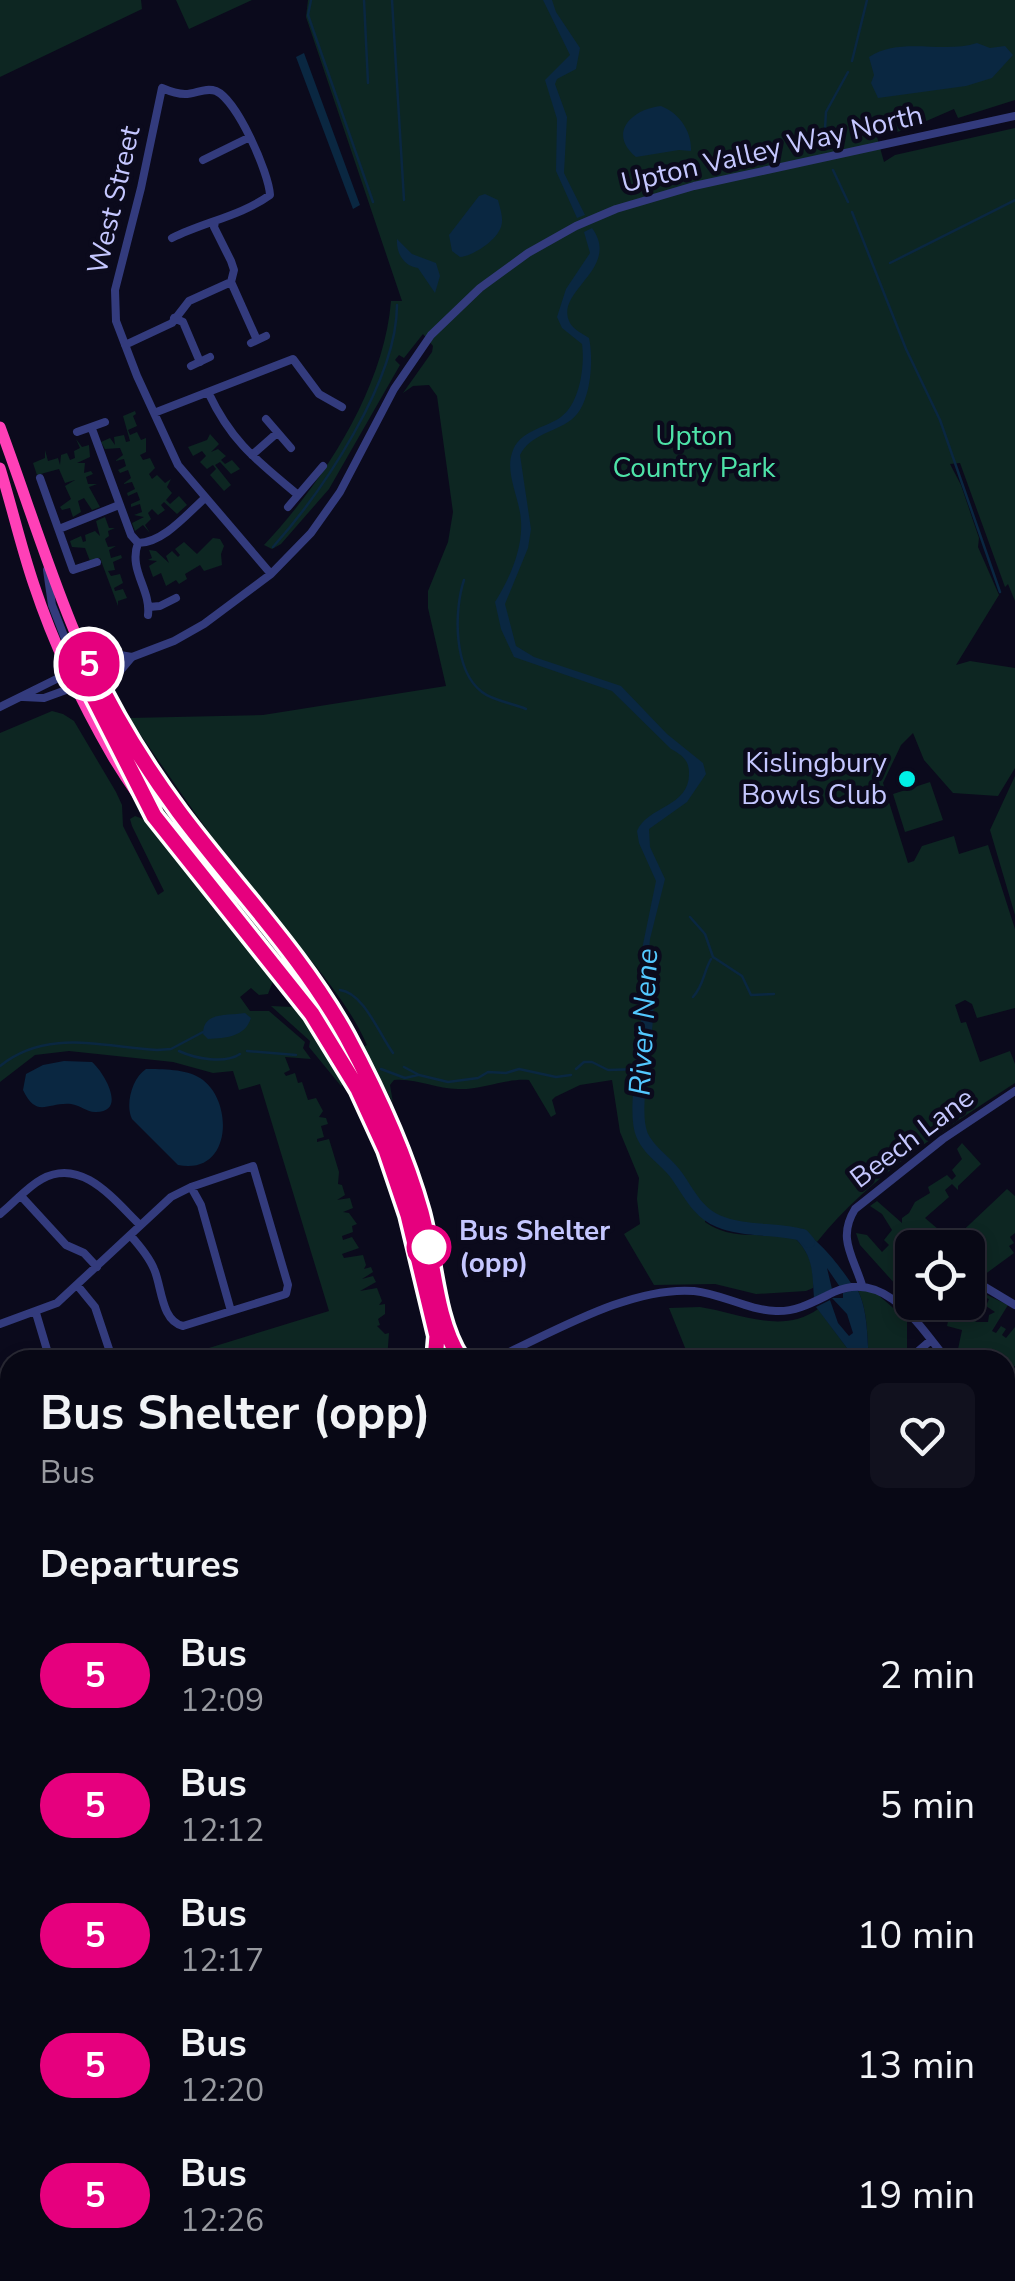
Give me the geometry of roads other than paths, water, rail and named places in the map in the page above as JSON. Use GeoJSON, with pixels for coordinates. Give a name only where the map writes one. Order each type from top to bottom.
{"type":"FeatureCollection","features":[{"type":"Feature","properties":{"kind":"highway"},"geometry":{"type":"LineString","coordinates":[[0,427],[47,560],[78,668],[114,759],[154,816],[312,1014],[358,1089],[386,1150],[408,1215],[437,1336],[436,1350]]}},
{"type":"Feature","properties":{"kind":"highway"},"geometry":{"type":"LineString","coordinates":[[0,468],[32,581],[86,682],[158,782],[285,944],[345,1034],[400,1150],[420,1212],[450,1338],[457,1350]]}},
{"type":"Feature","properties":{"kind":"street","name":"West Street"},"geometry":{"type":"LineString","coordinates":[[248,138],[221,94],[211,89],[182,94],[162,88],[116,290],[116,320],[178,465],[271,574]]}},
{"type":"Feature","properties":{"kind":"street","name":"Upton Valley Way North"},"geometry":{"type":"LineString","coordinates":[[23,697],[44,698],[121,670],[132,658],[204,624],[271,574],[340,492],[417,353],[480,288],[528,253],[576,226],[694,186],[1015,116]]}},
{"type":"Feature","properties":{"kind":"street"},"geometry":{"type":"LineString","coordinates":[[172,238],[270,195],[266,176],[248,138],[203,160]]}},
{"type":"Feature","properties":{"kind":"street"},"geometry":{"type":"LineString","coordinates":[[215,222],[234,270],[231,282],[258,340]]}},
{"type":"Feature","properties":{"kind":"street"},"geometry":{"type":"LineString","coordinates":[[125,345],[154,333],[189,301],[231,282]]}},
{"type":"Feature","properties":{"kind":"street"},"geometry":{"type":"LineString","coordinates":[[174,318],[183,322],[195,364],[210,357]]}},
{"type":"Feature","properties":{"kind":"street"},"geometry":{"type":"LineString","coordinates":[[154,413],[293,360],[319,394],[342,407]]}},
{"type":"Feature","properties":{"kind":"street"},"geometry":{"type":"LineString","coordinates":[[209,394],[222,423],[269,474],[298,495]]}},
{"type":"Feature","properties":{"kind":"street"},"geometry":{"type":"LineString","coordinates":[[266,419],[291,448]]}},
{"type":"Feature","properties":{"kind":"street"},"geometry":{"type":"LineString","coordinates":[[78,432],[106,422]]}},
{"type":"Feature","properties":{"kind":"street"},"geometry":{"type":"LineString","coordinates":[[92,429],[130,535],[138,543],[160,536],[206,498]]}},
{"type":"Feature","properties":{"kind":"street"},"geometry":{"type":"LineString","coordinates":[[252,456],[277,433]]}},
{"type":"Feature","properties":{"kind":"street"},"geometry":{"type":"LineString","coordinates":[[288,508],[323,466]]}},
{"type":"Feature","properties":{"kind":"street"},"geometry":{"type":"LineString","coordinates":[[40,478],[73,570],[96,562]]}},
{"type":"Feature","properties":{"kind":"street"},"geometry":{"type":"LineString","coordinates":[[59,529],[119,505]]}},
{"type":"Feature","properties":{"kind":"street"},"geometry":{"type":"LineString","coordinates":[[138,543],[133,561],[148,611],[176,598]]}},
{"type":"Feature","properties":{"kind":"street","name":"Upton Valley Way North"},"geometry":{"type":"LineString","coordinates":[[78,668],[114,654],[132,658]]}},
{"type":"Feature","properties":{"kind":"street"},"geometry":{"type":"LineString","coordinates":[[0,706],[78,668]]}},
{"type":"Feature","properties":{"kind":"street","name":"Beech Lane"},"geometry":{"type":"LineString","coordinates":[[858,1285],[844,1239],[855,1209],[943,1139],[1015,1092]]}},
{"type":"Feature","properties":{"kind":"street"},"geometry":{"type":"LineString","coordinates":[[0,1324],[58,1303],[140,1225],[171,1197],[253,1166],[288,1285],[286,1294],[183,1326],[175,1324],[169,1318],[154,1269],[130,1235]]}},
{"type":"Feature","properties":{"kind":"street"},"geometry":{"type":"LineString","coordinates":[[0,1214],[40,1180],[67,1171],[87,1177],[140,1225]]}},
{"type":"Feature","properties":{"kind":"street"},"geometry":{"type":"LineString","coordinates":[[190,1187],[201,1205],[232,1312]]}},
{"type":"Feature","properties":{"kind":"street"},"geometry":{"type":"LineString","coordinates":[[21,1196],[66,1246],[84,1253],[96,1268]]}},
{"type":"Feature","properties":{"kind":"street"},"geometry":{"type":"LineString","coordinates":[[78,1285],[95,1308],[109,1349]]}},
{"type":"Feature","properties":{"kind":"street"},"geometry":{"type":"LineString","coordinates":[[514,1350],[606,1309],[673,1291],[712,1294],[770,1311],[815,1302],[858,1285],[891,1297],[939,1350]]}},
{"type":"Feature","properties":{"kind":"street"},"geometry":{"type":"LineString","coordinates":[[985,1287],[1015,1305]]}},
{"type":"Feature","properties":{"kind":"street"},"geometry":{"type":"LineString","coordinates":[[36,1313],[47,1350]]}},
{"type":"Feature","properties":{"kind":"street"},"geometry":{"type":"LineString","coordinates":[[919,1350],[931,1340]]}},
{"type":"Feature","properties":{"kind":"water"},"geometry":{"type":"Polygon","coordinates":[[[543,0],[552,0],[580,48],[576,69],[555,84],[567,117],[564,173],[585,215],[577,218],[556,171],[557,119],[545,80],[570,55],[543,0]]]}},
{"type":"Feature","properties":{"kind":"water"},"geometry":{"type":"Polygon","coordinates":[[[977,43],[990,48],[1005,46],[1013,55],[992,78],[966,86],[878,98],[871,83],[874,75],[869,57],[881,51],[977,43]]]}},
{"type":"Feature","properties":{"kind":"water"},"geometry":{"type":"Polygon","coordinates":[[[304,53],[360,205],[353,209],[296,57],[304,53]]]}},
{"type":"Feature","properties":{"kind":"water"},"geometry":{"type":"Polygon","coordinates":[[[661,106],[683,124],[691,151],[636,157],[624,139],[627,124],[641,112],[661,106]]]}},
{"type":"Feature","properties":{"kind":"water"},"geometry":{"type":"Polygon","coordinates":[[[485,194],[498,200],[501,227],[483,247],[460,257],[452,251],[449,235],[479,196],[485,194]]]}},
{"type":"Feature","properties":{"kind":"water"},"geometry":{"type":"Polygon","coordinates":[[[592,228],[599,243],[599,256],[567,311],[570,323],[589,338],[591,370],[587,394],[571,420],[536,438],[520,455],[531,529],[528,548],[505,604],[516,646],[534,657],[621,686],[667,734],[703,763],[706,774],[687,802],[649,829],[650,847],[665,879],[650,939],[648,963],[654,1006],[644,1006],[640,959],[656,881],[637,831],[649,816],[683,793],[688,765],[612,691],[514,657],[501,629],[495,602],[520,542],[520,513],[510,469],[515,445],[561,417],[573,403],[580,383],[582,344],[562,328],[557,317],[566,289],[590,253],[584,232],[592,228]]]}},
{"type":"Feature","properties":{"kind":"water"},"geometry":{"type":"Polygon","coordinates":[[[397,239],[412,254],[436,263],[440,276],[435,293],[418,268],[402,258],[397,239]]]}},
{"type":"Feature","properties":{"kind":"water"},"geometry":{"type":"Polygon","coordinates":[[[245,1013],[251,1018],[240,1033],[208,1039],[203,1034],[212,1018],[245,1013]]]}},
{"type":"Feature","properties":{"kind":"water"},"geometry":{"type":"Polygon","coordinates":[[[92,1062],[102,1074],[112,1099],[105,1111],[89,1111],[71,1104],[38,1107],[28,1099],[23,1090],[26,1074],[43,1065],[92,1062]]]}},
{"type":"Feature","properties":{"kind":"water"},"geometry":{"type":"Polygon","coordinates":[[[146,1069],[188,1073],[211,1088],[219,1102],[222,1134],[209,1159],[196,1165],[178,1165],[132,1119],[131,1092],[146,1069]]]}},
{"type":"Feature","properties":{"kind":"water"},"geometry":{"type":"Polygon","coordinates":[[[796,1228],[819,1244],[851,1283],[840,1287],[827,1268],[832,1289],[814,1298],[811,1266],[795,1238],[796,1228]]]}},
{"type":"Feature","properties":{"kind":"water"},"geometry":{"type":"Polygon","coordinates":[[[857,1289],[861,1297],[868,1350],[848,1350],[816,1307],[830,1300],[838,1323],[849,1336],[853,1333],[847,1314],[832,1298],[843,1298],[843,1293],[857,1289]]]}},
{"type":"Feature","properties":{"kind":"waterway"},"geometry":{"type":"LineString","coordinates":[[311,0],[308,15],[373,202]]}},
{"type":"Feature","properties":{"kind":"waterway"},"geometry":{"type":"LineString","coordinates":[[364,0],[368,83]]}},
{"type":"Feature","properties":{"kind":"waterway"},"geometry":{"type":"LineString","coordinates":[[392,0],[404,200]]}},
{"type":"Feature","properties":{"kind":"waterway"},"geometry":{"type":"LineString","coordinates":[[852,61],[867,0]]}},
{"type":"Feature","properties":{"kind":"waterway"},"geometry":{"type":"LineString","coordinates":[[824,145],[826,112],[848,72]]}},
{"type":"Feature","properties":{"kind":"waterway"},"geometry":{"type":"LineString","coordinates":[[833,170],[848,202]]}},
{"type":"Feature","properties":{"kind":"waterway"},"geometry":{"type":"LineString","coordinates":[[890,263],[1015,200]]}},
{"type":"Feature","properties":{"kind":"waterway"},"geometry":{"type":"LineString","coordinates":[[852,212],[906,349],[940,420],[1000,592]]}},
{"type":"Feature","properties":{"kind":"waterway"},"geometry":{"type":"LineString","coordinates":[[273,547],[354,434],[385,367],[397,305]]}},
{"type":"Feature","properties":{"kind":"waterway"},"geometry":{"type":"LineString","coordinates":[[464,580],[458,639],[472,682],[487,695],[526,709]]}},
{"type":"Feature","properties":{"kind":"waterway"},"geometry":{"type":"LineString","coordinates":[[690,917],[705,934],[713,957],[742,976],[751,995],[774,994]]}},
{"type":"Feature","properties":{"kind":"waterway"},"geometry":{"type":"LineString","coordinates":[[693,997],[711,959]]}},
{"type":"Feature","properties":{"kind":"waterway","name":"River Nene"},"geometry":{"type":"LineString","coordinates":[[647,988],[638,1106],[645,1141],[699,1208],[711,1217],[738,1227],[803,1235],[809,1242]]}},
{"type":"Feature","properties":{"kind":"waterway"},"geometry":{"type":"LineString","coordinates":[[340,990],[364,1006],[393,1053]]}},
{"type":"Feature","properties":{"kind":"waterway"},"geometry":{"type":"LineString","coordinates":[[0,1066],[18,1054],[56,1043],[171,1049],[203,1032]]}},
{"type":"Feature","properties":{"kind":"waterway"},"geometry":{"type":"LineString","coordinates":[[179,1051],[210,1059],[240,1054]]}},
{"type":"Feature","properties":{"kind":"waterway"},"geometry":{"type":"LineString","coordinates":[[247,1051],[296,1055]]}},
{"type":"Feature","properties":{"kind":"waterway"},"geometry":{"type":"LineString","coordinates":[[576,1069],[584,1062],[608,1070],[641,1069]]}},
{"type":"Feature","properties":{"kind":"waterway"},"geometry":{"type":"LineString","coordinates":[[404,1067],[448,1082],[519,1069],[556,1077],[571,1075]]}},
{"type":"Feature","properties":{"kind":"waterway"},"geometry":{"type":"LineString","coordinates":[[381,1069],[405,1078],[418,1075]]}},
{"type":"Feature","properties":{"kind":"place","name":"Kislingbury Bowls Club"},"geometry":{"type":"Point","coordinates":[907,779]}},
{"type":"Feature","properties":{"kind":"place","name":"Bus Shelter (opp)"},"geometry":{"type":"Point","coordinates":[429,1247]}},
{"type":"Feature","properties":{"kind":"park label","name":"Upton Country Park"},"geometry":{"type":"Point","coordinates":[694,452]}}]}
